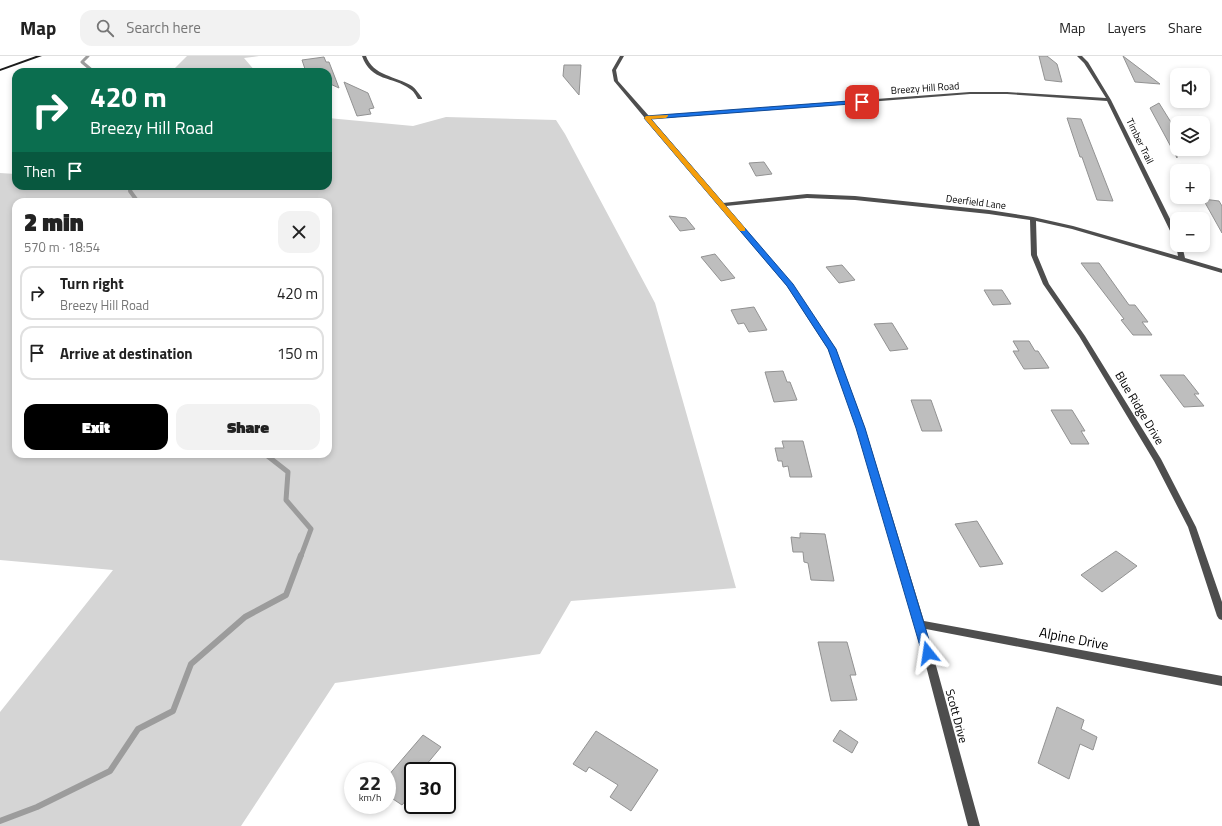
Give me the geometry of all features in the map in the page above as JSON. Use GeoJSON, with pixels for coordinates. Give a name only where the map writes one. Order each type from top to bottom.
{"type":"FeatureCollection","features":[{"type":"Feature","properties":{"kind":"main road"},"geometry":{"type":"LineString","coordinates":[[0,70],[40,56]]}},
{"type":"Feature","properties":{"kind":"street"},"geometry":{"type":"LineString","coordinates":[[364,56],[364,59],[372,70],[413,89],[420,98]]}},
{"type":"Feature","properties":{"kind":"street","name":"Scott Drive"},"geometry":{"type":"LineString","coordinates":[[622,56],[614,70],[616,81],[790,285],[832,349],[861,428],[920,624],[974,826]]}},
{"type":"Feature","properties":{"kind":"street","name":"Timber Trail"},"geometry":{"type":"LineString","coordinates":[[1079,56],[1086,62],[1109,100],[1170,225]]}},
{"type":"Feature","properties":{"kind":"street","name":"Breezy Hill Road"},"geometry":{"type":"LineString","coordinates":[[646,118],[970,94],[1007,93],[1109,100]]}},
{"type":"Feature","properties":{"kind":"street","name":"Deerfield Lane"},"geometry":{"type":"LineString","coordinates":[[722,205],[807,196],[856,198],[989,212],[1034,219],[1073,228],[1222,271]]}},
{"type":"Feature","properties":{"kind":"street","name":"Blue Ridge Drive"},"geometry":{"type":"LineString","coordinates":[[1034,219],[1034,256],[1046,284],[1082,336],[1158,461],[1192,527],[1222,616]]}},
{"type":"Feature","properties":{"kind":"street"},"geometry":{"type":"LineString","coordinates":[[1180,252],[1182,260]]}},
{"type":"Feature","properties":{"kind":"street","name":"Alpine Drive"},"geometry":{"type":"LineString","coordinates":[[920,624],[1222,681]]}},
{"type":"Feature","properties":{"kind":"shaded area"},"geometry":{"type":"Polygon","coordinates":[[[187,56],[259,56],[244,58],[253,68],[175,68],[187,56]]]}},
{"type":"Feature","properties":{"kind":"shaded area"},"geometry":{"type":"Polygon","coordinates":[[[446,117],[556,120],[565,134],[655,303],[736,588],[571,601],[540,654],[335,683],[241,826],[0,826],[0,712],[113,570],[0,560],[0,173],[12,174],[12,190],[332,190],[332,118],[413,126],[446,117]]]}},
{"type":"Feature","properties":{"kind":"building"},"geometry":{"type":"Polygon","coordinates":[[[1039,56],[1047,56],[1057,64],[1062,82],[1045,80],[1039,56]]]}},
{"type":"Feature","properties":{"kind":"building"},"geometry":{"type":"Polygon","coordinates":[[[1123,56],[1160,84],[1135,82],[1123,56]]]}},
{"type":"Feature","properties":{"kind":"building"},"geometry":{"type":"Polygon","coordinates":[[[324,57],[326,62],[329,62],[331,68],[305,68],[302,60],[324,57]]]}},
{"type":"Feature","properties":{"kind":"building"},"geometry":{"type":"Polygon","coordinates":[[[564,65],[581,65],[579,95],[563,76],[564,65]]]}},
{"type":"Feature","properties":{"kind":"building"},"geometry":{"type":"Polygon","coordinates":[[[332,70],[339,88],[332,85],[332,70]]]}},
{"type":"Feature","properties":{"kind":"building"},"geometry":{"type":"Polygon","coordinates":[[[344,82],[368,93],[374,108],[369,109],[371,114],[357,116],[344,82]]]}},
{"type":"Feature","properties":{"kind":"building"},"geometry":{"type":"Polygon","coordinates":[[[1159,103],[1170,121],[1170,145],[1150,108],[1159,103]]]}},
{"type":"Feature","properties":{"kind":"building"},"geometry":{"type":"Polygon","coordinates":[[[1067,118],[1081,119],[1113,201],[1097,200],[1067,118]]]}},
{"type":"Feature","properties":{"kind":"building"},"geometry":{"type":"Polygon","coordinates":[[[764,162],[772,174],[756,176],[749,163],[764,162]]]}},
{"type":"Feature","properties":{"kind":"building"},"geometry":{"type":"Polygon","coordinates":[[[1210,200],[1219,201],[1222,206],[1222,233],[1206,204],[1210,204],[1210,200]]]}},
{"type":"Feature","properties":{"kind":"building"},"geometry":{"type":"Polygon","coordinates":[[[669,216],[686,218],[695,229],[680,231],[669,216]]]}},
{"type":"Feature","properties":{"kind":"building"},"geometry":{"type":"Polygon","coordinates":[[[715,254],[735,278],[721,281],[701,257],[715,254]]]}},
{"type":"Feature","properties":{"kind":"building"},"geometry":{"type":"Polygon","coordinates":[[[1081,263],[1099,263],[1129,305],[1135,305],[1148,322],[1142,322],[1152,335],[1133,335],[1121,320],[1124,319],[1081,263]]]}},
{"type":"Feature","properties":{"kind":"building"},"geometry":{"type":"Polygon","coordinates":[[[842,265],[855,280],[839,283],[826,267],[842,265]]]}},
{"type":"Feature","properties":{"kind":"building"},"geometry":{"type":"Polygon","coordinates":[[[984,290],[1002,290],[1011,304],[993,305],[984,290]]]}},
{"type":"Feature","properties":{"kind":"building"},"geometry":{"type":"Polygon","coordinates":[[[754,307],[767,330],[749,332],[744,323],[738,324],[731,310],[754,307]]]}},
{"type":"Feature","properties":{"kind":"building"},"geometry":{"type":"Polygon","coordinates":[[[892,323],[908,349],[890,351],[874,324],[892,323]]]}},
{"type":"Feature","properties":{"kind":"building"},"geometry":{"type":"Polygon","coordinates":[[[1013,341],[1029,341],[1035,351],[1038,351],[1049,368],[1024,369],[1013,351],[1019,351],[1013,341]]]}},
{"type":"Feature","properties":{"kind":"building"},"geometry":{"type":"Polygon","coordinates":[[[783,371],[787,382],[790,382],[797,400],[774,402],[765,372],[783,371]]]}},
{"type":"Feature","properties":{"kind":"building"},"geometry":{"type":"Polygon","coordinates":[[[1160,375],[1184,375],[1199,394],[1194,394],[1204,406],[1184,407],[1160,375]]]}},
{"type":"Feature","properties":{"kind":"building"},"geometry":{"type":"Polygon","coordinates":[[[911,400],[931,400],[942,431],[922,431],[911,400]]]}},
{"type":"Feature","properties":{"kind":"building"},"geometry":{"type":"Polygon","coordinates":[[[1051,410],[1072,410],[1085,431],[1081,431],[1089,444],[1071,444],[1051,410]]]}},
{"type":"Feature","properties":{"kind":"building"},"geometry":{"type":"Polygon","coordinates":[[[782,441],[803,441],[812,477],[790,477],[788,466],[783,467],[782,461],[778,461],[775,448],[784,448],[782,441]]]}},
{"type":"Feature","properties":{"kind":"building"},"geometry":{"type":"Polygon","coordinates":[[[977,521],[1003,564],[980,567],[955,524],[977,521]]]}},
{"type":"Feature","properties":{"kind":"building"},"geometry":{"type":"Polygon","coordinates":[[[800,533],[825,534],[834,581],[811,580],[808,563],[804,562],[803,552],[793,552],[791,537],[800,538],[800,533]]]}},
{"type":"Feature","properties":{"kind":"building"},"geometry":{"type":"Polygon","coordinates":[[[1116,551],[1137,566],[1102,592],[1081,575],[1116,551]]]}},
{"type":"Feature","properties":{"kind":"building"},"geometry":{"type":"Polygon","coordinates":[[[818,642],[847,642],[856,675],[850,675],[857,700],[831,701],[818,642]]]}},
{"type":"Feature","properties":{"kind":"building"},"geometry":{"type":"Polygon","coordinates":[[[1057,707],[1084,720],[1081,729],[1097,737],[1093,750],[1080,744],[1069,779],[1038,763],[1057,707]]]}},
{"type":"Feature","properties":{"kind":"building"},"geometry":{"type":"Polygon","coordinates":[[[840,730],[858,742],[852,753],[833,741],[840,730]]]}},
{"type":"Feature","properties":{"kind":"building"},"geometry":{"type":"Polygon","coordinates":[[[596,731],[658,770],[631,811],[610,797],[618,785],[589,767],[586,772],[573,764],[596,731]]]}},
{"type":"Feature","properties":{"kind":"building"},"geometry":{"type":"Polygon","coordinates":[[[423,735],[441,747],[428,762],[404,762],[404,803],[402,805],[396,801],[396,766],[423,735]]]}},
{"type":"Feature","properties":{"kind":"waterway"},"geometry":{"type":"LineString","coordinates":[[88,56],[82,62],[89,68]]}},
{"type":"Feature","properties":{"kind":"waterway"},"geometry":{"type":"LineString","coordinates":[[130,190],[135,198]]}},
{"type":"Feature","properties":{"kind":"waterway"},"geometry":{"type":"LineString","coordinates":[[270,458],[288,472],[286,500],[311,529],[301,556]]}},
{"type":"Feature","properties":{"kind":"waterway"},"geometry":{"type":"LineString","coordinates":[[0,821],[37,807],[110,771],[138,729],[173,711],[191,664],[245,617],[286,595],[301,555]]}},
{"type":"Feature","properties":{"kind":"slow traffic"},"geometry":{"type":"LineString","coordinates":[[666,116],[646,118],[742,229]]}},
{"type":"Feature","properties":{"kind":"route"},"geometry":{"type":"LineString","coordinates":[[862,102],[646,118],[790,285],[832,349],[861,428],[928,653]]}}]}
